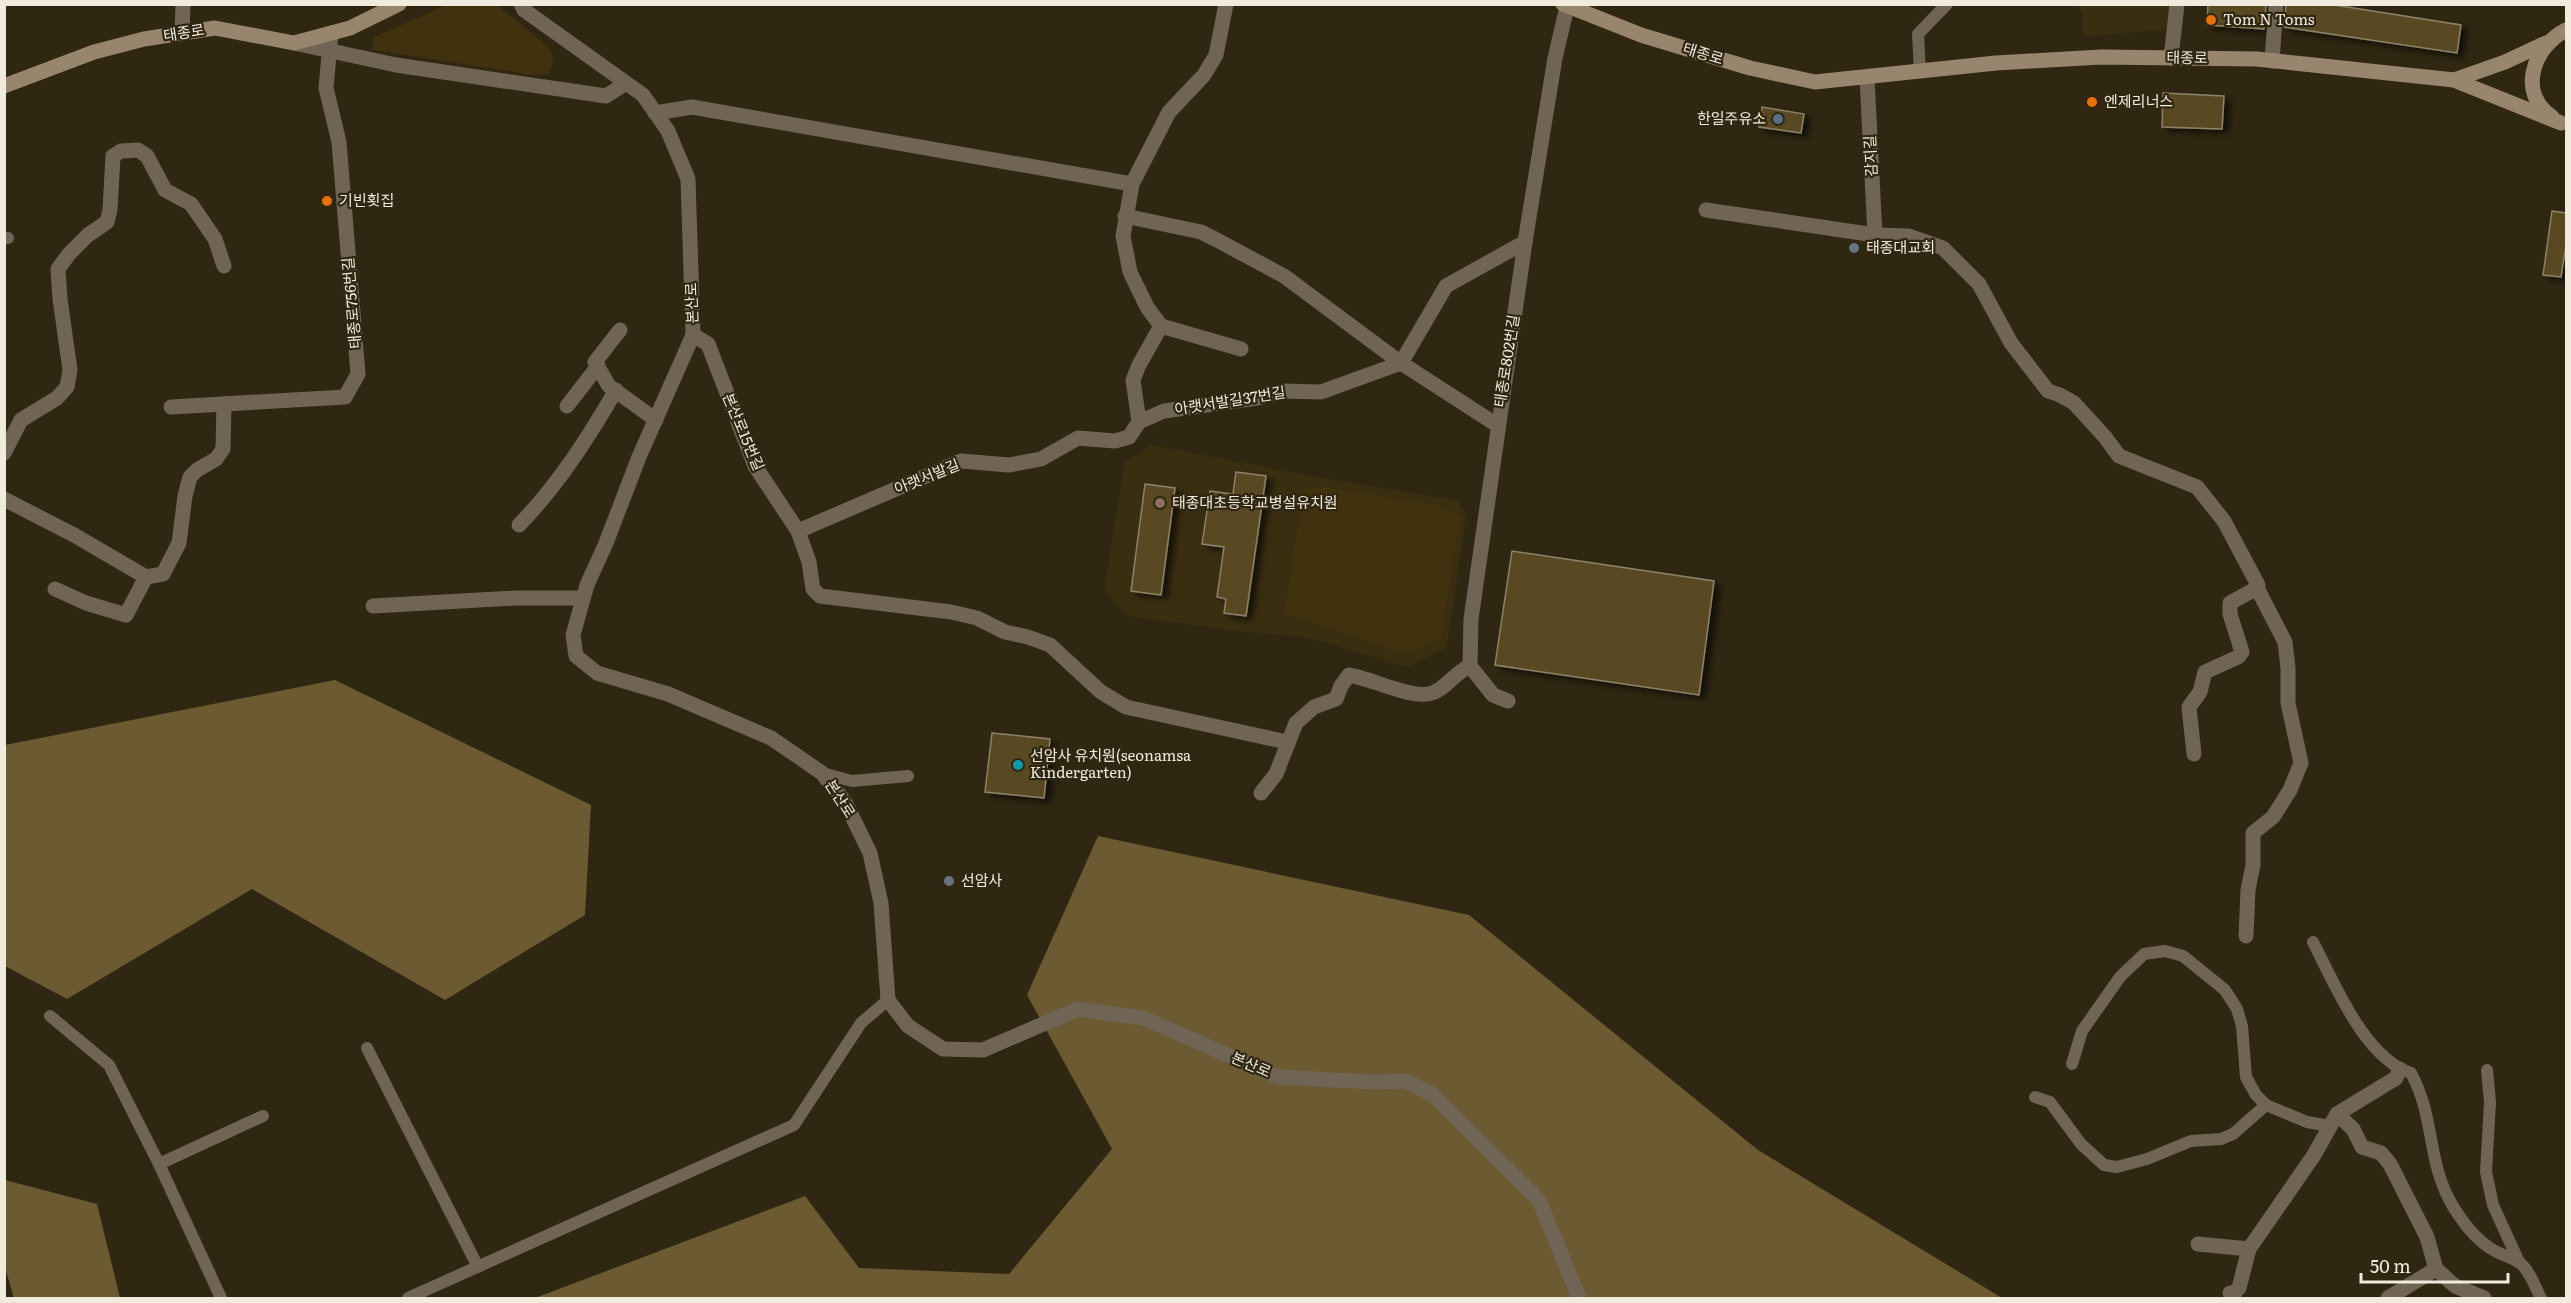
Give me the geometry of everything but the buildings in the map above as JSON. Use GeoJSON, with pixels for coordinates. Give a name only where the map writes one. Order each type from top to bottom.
{"type":"FeatureCollection","features":[{"type":"Feature","properties":{"kind":"main road","name":"태종로"},"geometry":{"type":"LineString","coordinates":[[4,86],[94,52],[144,39],[215,28],[294,43],[350,27],[399,4]]}},
{"type":"Feature","properties":{"kind":"main road","name":"태종로"},"geometry":{"type":"LineString","coordinates":[[1565,5],[1641,35],[1750,69],[1815,82],[1996,63],[2101,57],[2272,61],[2454,80],[2564,124]]}},
{"type":"Feature","properties":{"kind":"main road","name":"태종로"},"geometry":{"type":"LineString","coordinates":[[2454,80],[2505,63],[2547,43],[2566,30]]}},
{"type":"Feature","properties":{"kind":"main road","name":"태종로"},"geometry":{"type":"LineString","coordinates":[[2547,43],[2538,56],[2533,71],[2533,87],[2538,102],[2548,114],[2564,124]]}},
{"type":"Feature","properties":{"kind":"street"},"geometry":{"type":"LineString","coordinates":[[182,34],[183,4]]}},
{"type":"Feature","properties":{"kind":"street","name":"본산로"},"geometry":{"type":"LineString","coordinates":[[521,4],[524,10],[643,95],[668,131],[688,179],[693,334],[583,598],[573,635],[576,656],[597,673],[669,694],[771,738],[822,773],[845,802],[870,853],[881,903],[888,1000],[908,1026],[943,1049],[983,1050],[1078,1008],[1143,1018],[1278,1077],[1372,1082],[1406,1081],[1433,1095],[1539,1200],[1579,1299]]}},
{"type":"Feature","properties":{"kind":"street"},"geometry":{"type":"LineString","coordinates":[[1226,4],[1216,55],[1204,75],[1169,112],[1132,184],[1123,236],[1130,272],[1147,307],[1161,326],[1241,349]]}},
{"type":"Feature","properties":{"kind":"street"},"geometry":{"type":"LineString","coordinates":[[2170,58],[2177,4]]}},
{"type":"Feature","properties":{"kind":"street"},"geometry":{"type":"LineString","coordinates":[[2272,61],[2276,4]]}},
{"type":"Feature","properties":{"kind":"street","name":"태종로802번길"},"geometry":{"type":"LineString","coordinates":[[1470,666],[1471,619],[1497,425],[1565,5]]}},
{"type":"Feature","properties":{"kind":"street","name":"태종로756번길"},"geometry":{"type":"LineString","coordinates":[[171,407],[345,398],[358,374],[339,142],[326,88],[332,33]]}},
{"type":"Feature","properties":{"kind":"street"},"geometry":{"type":"LineString","coordinates":[[294,43],[396,65],[606,96],[626,83]]}},
{"type":"Feature","properties":{"kind":"street","name":"감지길"},"geometry":{"type":"LineString","coordinates":[[1867,78],[1875,235]]}},
{"type":"Feature","properties":{"kind":"street"},"geometry":{"type":"LineString","coordinates":[[655,113],[692,107],[1132,184]]}},
{"type":"Feature","properties":{"kind":"street"},"geometry":{"type":"LineString","coordinates":[[4,453],[21,420],[57,398],[67,387],[70,370],[58,269],[88,235],[107,222],[110,210],[113,156],[121,152],[138,150],[147,156],[165,190],[191,204],[215,239],[224,266]]}},
{"type":"Feature","properties":{"kind":"street"},"geometry":{"type":"LineString","coordinates":[[1706,210],[1875,235],[1909,236],[1943,248],[1979,284],[2011,343],[2048,391],[2074,403],[2105,436],[2119,456],[2198,487],[2224,521],[2247,562],[2257,588],[2285,642],[2288,703],[2301,763],[2294,783],[2273,817],[2253,832],[2253,865],[2248,890],[2246,936]]}},
{"type":"Feature","properties":{"kind":"street"},"geometry":{"type":"LineString","coordinates":[[1125,216],[1201,232],[1284,276],[1401,363],[1497,425]]}},
{"type":"Feature","properties":{"kind":"street"},"geometry":{"type":"LineString","coordinates":[[1401,363],[1446,286],[1525,242]]}},
{"type":"Feature","properties":{"kind":"street"},"geometry":{"type":"LineString","coordinates":[[1139,422],[1133,380],[1161,326]]}},
{"type":"Feature","properties":{"kind":"street"},"geometry":{"type":"LineString","coordinates":[[620,330],[595,362],[609,386],[656,420]]}},
{"type":"Feature","properties":{"kind":"street","name":"본산로15번길"},"geometry":{"type":"LineString","coordinates":[[693,334],[708,344],[755,466],[798,531],[809,562],[813,589],[820,596],[939,610],[977,618],[1005,632],[1029,637],[1050,645],[1101,692],[1126,707],[1287,742]]}},
{"type":"Feature","properties":{"kind":"street","name":"아랫서발길37번길"},"geometry":{"type":"LineString","coordinates":[[1139,422],[1164,411],[1257,398],[1283,391],[1322,393],[1401,363]]}},
{"type":"Feature","properties":{"kind":"street"},"geometry":{"type":"LineString","coordinates":[[567,406],[598,366]]}},
{"type":"Feature","properties":{"kind":"street"},"geometry":{"type":"LineString","coordinates":[[519,525],[536,508],[585,442],[616,390]]}},
{"type":"Feature","properties":{"kind":"street"},"geometry":{"type":"LineString","coordinates":[[4,499],[74,535],[146,577],[162,574],[179,543],[185,496],[190,477],[216,459],[223,449],[224,404]]}},
{"type":"Feature","properties":{"kind":"street","name":"아랫서발길"},"geometry":{"type":"LineString","coordinates":[[798,531],[961,461],[1008,465],[1041,459],[1078,438],[1115,441],[1129,437],[1139,422]]}},
{"type":"Feature","properties":{"kind":"street"},"geometry":{"type":"LineString","coordinates":[[55,589],[86,603],[126,615],[146,577]]}},
{"type":"Feature","properties":{"kind":"street"},"geometry":{"type":"LineString","coordinates":[[2194,754],[2189,707],[2200,692],[2205,672],[2238,657],[2242,652],[2230,614],[2230,603],[2257,588]]}},
{"type":"Feature","properties":{"kind":"street"},"geometry":{"type":"LineString","coordinates":[[374,606],[516,598],[583,598]]}},
{"type":"Feature","properties":{"kind":"street"},"geometry":{"type":"LineString","coordinates":[[1261,793],[1276,774],[1296,723],[1314,707],[1336,699],[1349,675],[1424,696],[1435,693],[1460,670],[1470,666],[1493,695],[1508,701]]}},
{"type":"Feature","properties":{"kind":"street"},"geometry":{"type":"LineString","coordinates":[[2230,1293],[2240,1288],[2249,1249],[2314,1155],[2333,1120],[2396,1077],[2400,1069]]}},
{"type":"Feature","properties":{"kind":"street"},"geometry":{"type":"LineString","coordinates":[[2333,1120],[2353,1129],[2362,1147],[2381,1153],[2390,1164],[2427,1237],[2436,1269],[2455,1286],[2484,1299]]}},
{"type":"Feature","properties":{"kind":"street"},"geometry":{"type":"LineString","coordinates":[[2198,1244],[2249,1249]]}},
{"type":"Feature","properties":{"kind":"street"},"geometry":{"type":"LineString","coordinates":[[2388,1299],[2436,1269]]}},
{"type":"Feature","properties":{"kind":"lane"},"geometry":{"type":"LineString","coordinates":[[1920,72],[1918,34],[1947,4]]}},
{"type":"Feature","properties":{"kind":"lane"},"geometry":{"type":"LineString","coordinates":[[822,773],[852,781],[908,776]]}},
{"type":"Feature","properties":{"kind":"lane"},"geometry":{"type":"LineString","coordinates":[[2313,942],[2358,1025],[2374,1046],[2400,1069],[2411,1073],[2419,1088],[2431,1126],[2433,1157],[2442,1186],[2454,1208],[2484,1244],[2519,1263]]}},
{"type":"Feature","properties":{"kind":"lane"},"geometry":{"type":"LineString","coordinates":[[2072,1064],[2082,1031],[2120,977],[2144,954],[2165,951],[2183,956],[2225,990],[2237,1009],[2242,1026],[2246,1077],[2256,1095],[2266,1105],[2307,1122],[2333,1120]]}},
{"type":"Feature","properties":{"kind":"lane"},"geometry":{"type":"LineString","coordinates":[[408,1299],[794,1125],[861,1023],[888,1000]]}},
{"type":"Feature","properties":{"kind":"lane"},"geometry":{"type":"LineString","coordinates":[[50,1016],[109,1065],[159,1164],[222,1299]]}},
{"type":"Feature","properties":{"kind":"lane"},"geometry":{"type":"LineString","coordinates":[[367,1048],[478,1267]]}},
{"type":"Feature","properties":{"kind":"lane"},"geometry":{"type":"LineString","coordinates":[[2487,1070],[2490,1102],[2486,1172],[2493,1205],[2519,1263],[2541,1299]]}},
{"type":"Feature","properties":{"kind":"lane"},"geometry":{"type":"LineString","coordinates":[[2035,1097],[2050,1102],[2080,1144],[2104,1165],[2117,1167],[2147,1159],[2191,1140],[2221,1139],[2233,1134],[2266,1105]]}},
{"type":"Feature","properties":{"kind":"lane"},"geometry":{"type":"LineString","coordinates":[[159,1164],[263,1116]]}},
{"type":"Feature","properties":{"kind":"shaded area"},"geometry":{"type":"Polygon","coordinates":[[[446,5],[497,5],[549,47],[554,60],[549,74],[534,75],[373,50],[373,38],[446,5]]]}},
{"type":"Feature","properties":{"kind":"shaded area"},"geometry":{"type":"Polygon","coordinates":[[[2078,5],[2171,5],[2168,29],[2083,37],[2083,16],[2078,5]]]}},
{"type":"Feature","properties":{"kind":"shaded area"},"geometry":{"type":"Polygon","coordinates":[[[1152,445],[1295,473],[1458,501],[1466,516],[1447,647],[1407,667],[1306,637],[1244,632],[1127,616],[1104,591],[1125,462],[1152,445]]]}},
{"type":"Feature","properties":{"kind":"shaded area"},"geometry":{"type":"Polygon","coordinates":[[[1323,487],[1445,506],[1460,518],[1441,638],[1407,655],[1285,613],[1303,490],[1323,487]]]}},
{"type":"Feature","properties":{"kind":"shaded area"},"geometry":{"type":"Polygon","coordinates":[[[335,680],[591,805],[585,915],[445,1000],[252,889],[67,999],[5,966],[5,745],[335,680]]]}},
{"type":"Feature","properties":{"kind":"shaded area"},"geometry":{"type":"Polygon","coordinates":[[[1098,836],[1469,915],[1758,1150],[2002,1298],[535,1298],[805,1196],[859,1268],[1009,1274],[1112,1149],[1027,995],[1098,836]]]}},
{"type":"Feature","properties":{"kind":"shaded area"},"geometry":{"type":"Polygon","coordinates":[[[5,1180],[97,1204],[120,1298],[14,1298],[5,1268],[5,1180]]]}},
{"type":"Feature","properties":{"kind":"place","name":"Tom N Toms"},"geometry":{"type":"Point","coordinates":[2211,20]}},
{"type":"Feature","properties":{"kind":"place","name":"엔제리너스"},"geometry":{"type":"Point","coordinates":[2092,102]}},
{"type":"Feature","properties":{"kind":"place","name":"한일주유소"},"geometry":{"type":"Point","coordinates":[1778,119]}},
{"type":"Feature","properties":{"kind":"place","name":"기빈횟집"},"geometry":{"type":"Point","coordinates":[327,201]}},
{"type":"Feature","properties":{"kind":"place","name":"태종대교회"},"geometry":{"type":"Point","coordinates":[1854,248]}},
{"type":"Feature","properties":{"kind":"place","name":"태종대초등학교병설유치원"},"geometry":{"type":"Point","coordinates":[1160,503]}},
{"type":"Feature","properties":{"kind":"place","name":"선암사 유치원(seonamsa Kindergarten)"},"geometry":{"type":"Point","coordinates":[1018,765]}},
{"type":"Feature","properties":{"kind":"place","name":"선암사"},"geometry":{"type":"Point","coordinates":[949,881]}}]}
